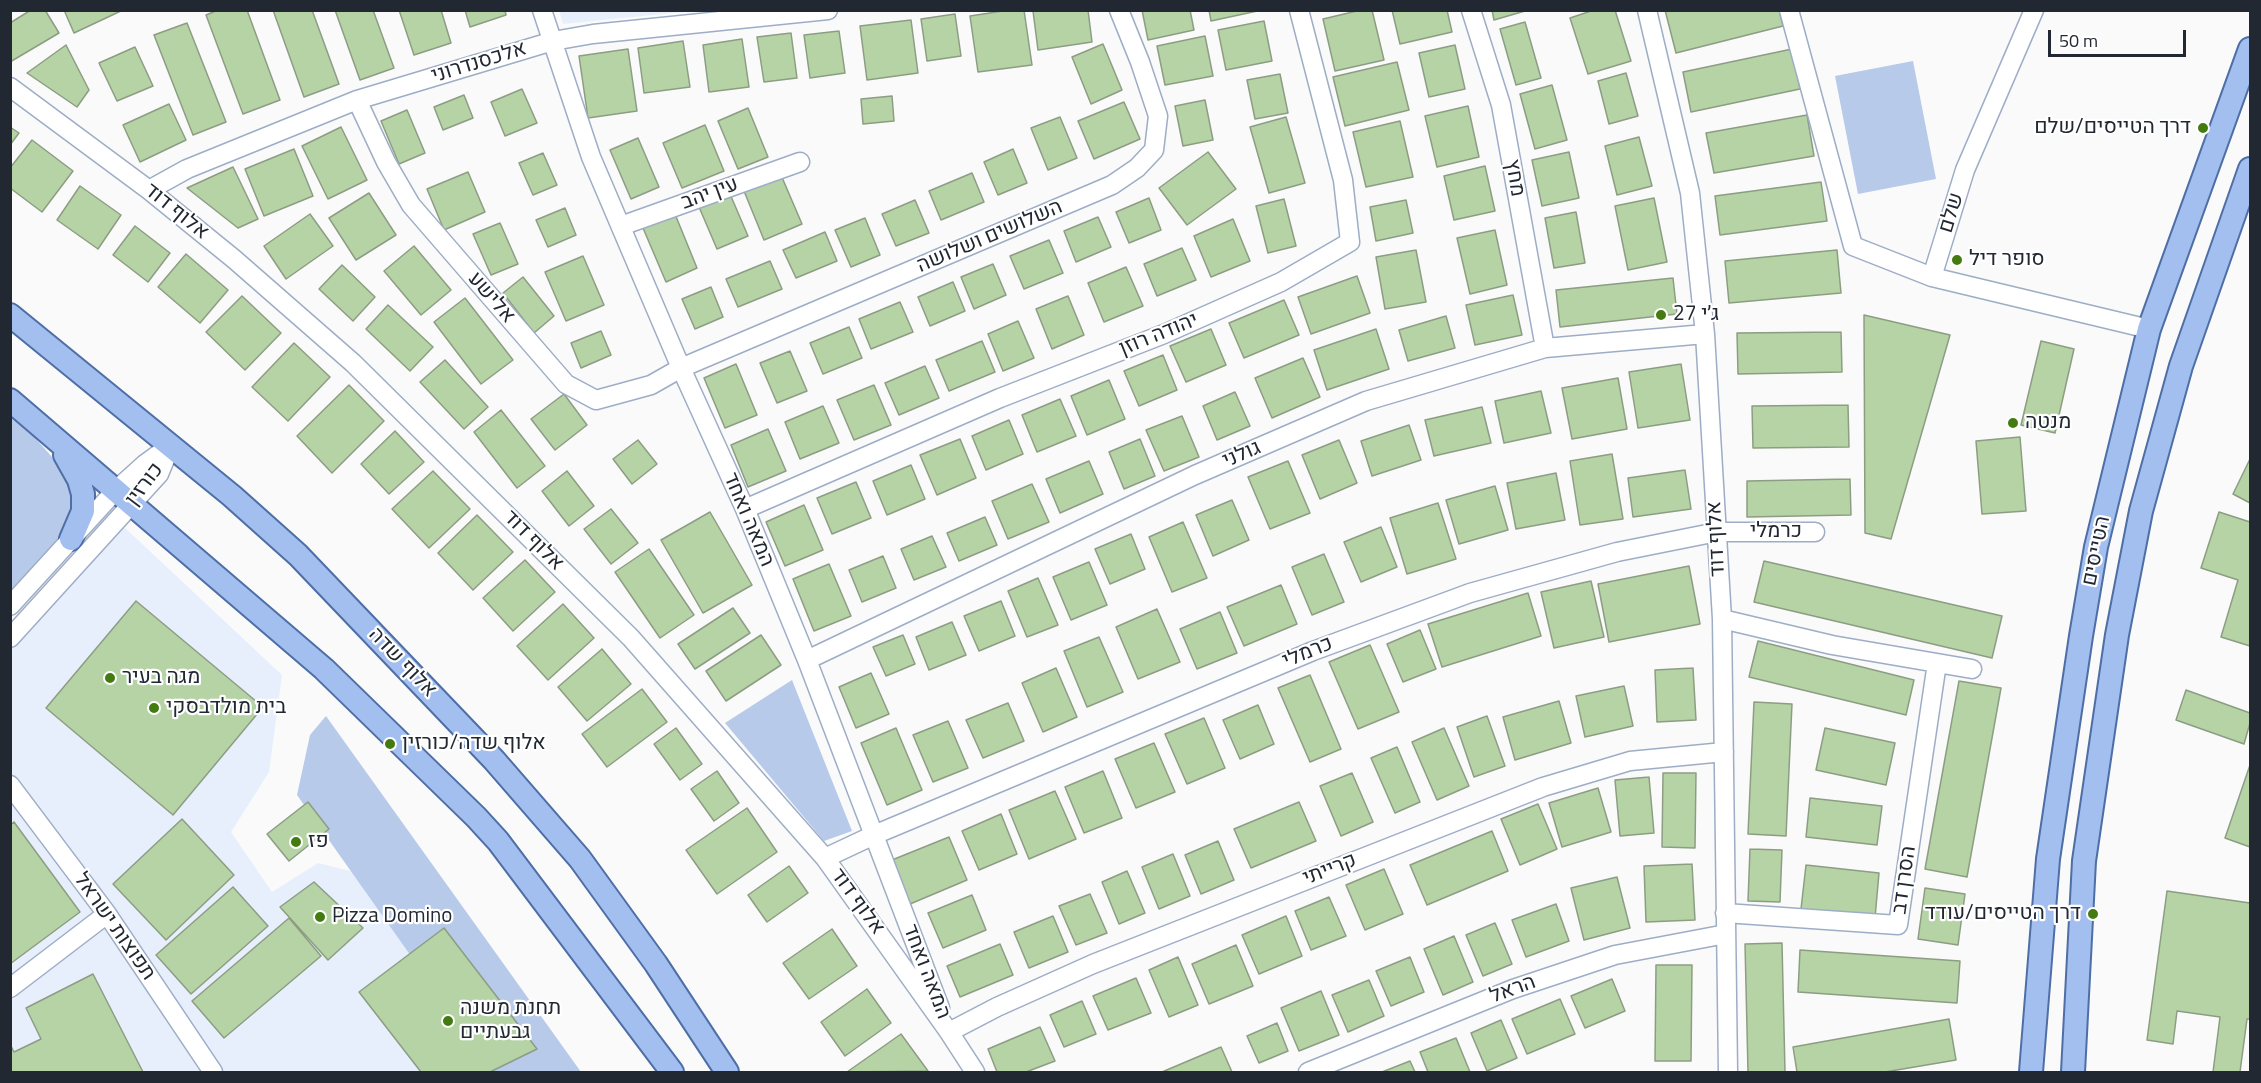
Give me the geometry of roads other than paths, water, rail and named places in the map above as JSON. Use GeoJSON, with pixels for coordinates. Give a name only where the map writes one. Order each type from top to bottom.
{"type":"FeatureCollection","features":[{"type":"Feature","properties":{"kind":"main road","name":"הטייסים"},"geometry":{"type":"LineString","coordinates":[[2031,1072],[2048,859],[2080,636],[2096,547],[2149,329],[2250,49]]}},
{"type":"Feature","properties":{"kind":"main road","name":"הטייסים"},"geometry":{"type":"LineString","coordinates":[[2073,1072],[2084,861],[2117,635],[2142,511],[2181,366],[2250,169]]}},
{"type":"Feature","properties":{"kind":"main road","name":"אלוף שדה"},"geometry":{"type":"LineString","coordinates":[[10,315],[171,445],[298,555],[494,760],[580,859],[656,964],[727,1072]]}},
{"type":"Feature","properties":{"kind":"main road"},"geometry":{"type":"LineString","coordinates":[[10,400],[324,669],[476,817],[506,851],[672,1072]]}},
{"type":"Feature","properties":{"kind":"main road"},"geometry":{"type":"LineString","coordinates":[[51,434],[69,459],[83,494],[83,511],[71,538]]}},
{"type":"Feature","properties":{"kind":"street","name":"המאה ואחד"},"geometry":{"type":"LineString","coordinates":[[542,10],[591,157],[681,368],[745,509],[807,660],[949,1032]]}},
{"type":"Feature","properties":{"kind":"street","name":"אלכסנדרוני"},"geometry":{"type":"LineString","coordinates":[[149,190],[187,169],[357,100],[553,41],[593,34],[828,10]]}},
{"type":"Feature","properties":{"kind":"street","name":"השלושים ושלושה"},"geometry":{"type":"LineString","coordinates":[[681,368],[1112,185],[1137,168],[1154,150],[1158,116],[1119,10]]}},
{"type":"Feature","properties":{"kind":"street","name":"יהודה רוזן"},"geometry":{"type":"LineString","coordinates":[[745,509],[1000,398],[1164,334],[1249,297],[1281,282],[1350,242],[1343,180],[1299,10]]}},
{"type":"Feature","properties":{"kind":"street","name":"מחץ"},"geometry":{"type":"LineString","coordinates":[[1471,10],[1501,105],[1545,348]]}},
{"type":"Feature","properties":{"kind":"street","name":"אלוף דוד"},"geometry":{"type":"LineString","coordinates":[[1647,10],[1690,193],[1704,334],[1722,619],[1728,1072]]}},
{"type":"Feature","properties":{"kind":"street"},"geometry":{"type":"LineString","coordinates":[[1789,10],[1853,246],[1932,277],[2149,329]]}},
{"type":"Feature","properties":{"kind":"street","name":"שלם"},"geometry":{"type":"LineString","coordinates":[[1932,277],[1965,170],[2034,10]]}},
{"type":"Feature","properties":{"kind":"street","name":"אלוף דוד"},"geometry":{"type":"LineString","coordinates":[[10,87],[149,190],[234,259],[353,363],[632,638],[825,858],[975,1072]]}},
{"type":"Feature","properties":{"kind":"street","name":"אלישע"},"geometry":{"type":"LineString","coordinates":[[357,100],[386,162],[411,205],[566,384],[597,400],[651,385],[681,368]]}},
{"type":"Feature","properties":{"kind":"street","name":"עין יהב"},"geometry":{"type":"LineString","coordinates":[[621,226],[800,162]]}},
{"type":"Feature","properties":{"kind":"street","name":"גולני"},"geometry":{"type":"LineString","coordinates":[[807,660],[1195,475],[1366,401],[1545,348],[1704,334]]}},
{"type":"Feature","properties":{"kind":"street","name":"כורזין"},"geometry":{"type":"LineString","coordinates":[[10,638],[123,498],[145,464],[171,445]]}},
{"type":"Feature","properties":{"kind":"street","name":"כורזין"},"geometry":{"type":"LineString","coordinates":[[10,606],[71,538],[123,498]]}},
{"type":"Feature","properties":{"kind":"street","name":"כרמלי"},"geometry":{"type":"LineString","coordinates":[[825,858],[874,835],[1313,651],[1460,596],[1617,552],[1717,532],[1815,532]]}},
{"type":"Feature","properties":{"kind":"street"},"geometry":{"type":"LineString","coordinates":[[1722,619],[1832,645],[1972,669]]}},
{"type":"Feature","properties":{"kind":"street","name":"הסרן דב"},"geometry":{"type":"LineString","coordinates":[[1725,913],[1898,925],[1937,663]]}},
{"type":"Feature","properties":{"kind":"street","name":"קרייתי"},"geometry":{"type":"LineString","coordinates":[[949,1032],[997,1007],[1093,964],[1543,787],[1630,761],[1724,753]]}},
{"type":"Feature","properties":{"kind":"street","name":"תפוצות ישראל"},"geometry":{"type":"LineString","coordinates":[[10,785],[107,914],[213,1072]]}},
{"type":"Feature","properties":{"kind":"street"},"geometry":{"type":"LineString","coordinates":[[10,988],[107,914]]}},
{"type":"Feature","properties":{"kind":"street","name":"הראל"},"geometry":{"type":"LineString","coordinates":[[1308,1072],[1513,989],[1615,955],[1726,934]]}},
{"type":"Feature","properties":{"kind":"place","name":"דרך הטייסים/שלם"},"geometry":{"type":"Point","coordinates":[2203,128]}},
{"type":"Feature","properties":{"kind":"place","name":"סופר דיל"},"geometry":{"type":"Point","coordinates":[1957,260]}},
{"type":"Feature","properties":{"kind":"place","name":"ג׳י 27"},"geometry":{"type":"Point","coordinates":[1661,315]}},
{"type":"Feature","properties":{"kind":"place","name":"מנטה"},"geometry":{"type":"Point","coordinates":[2013,423]}},
{"type":"Feature","properties":{"kind":"place","name":"מגה בעיר"},"geometry":{"type":"Point","coordinates":[110,678]}},
{"type":"Feature","properties":{"kind":"place","name":"בית מולדבסקי"},"geometry":{"type":"Point","coordinates":[154,708]}},
{"type":"Feature","properties":{"kind":"place","name":"אלוף שדה/כורזין"},"geometry":{"type":"Point","coordinates":[390,744]}},
{"type":"Feature","properties":{"kind":"place","name":"פז"},"geometry":{"type":"Point","coordinates":[296,842]}},
{"type":"Feature","properties":{"kind":"place","name":"דרך הטייסים/עודד"},"geometry":{"type":"Point","coordinates":[2093,914]}},
{"type":"Feature","properties":{"kind":"place","name":"Pizza Domino"},"geometry":{"type":"Point","coordinates":[320,917]}},
{"type":"Feature","properties":{"kind":"place","name":"תחנת משנה גבעתיים"},"geometry":{"type":"Point","coordinates":[448,1021]}}]}
